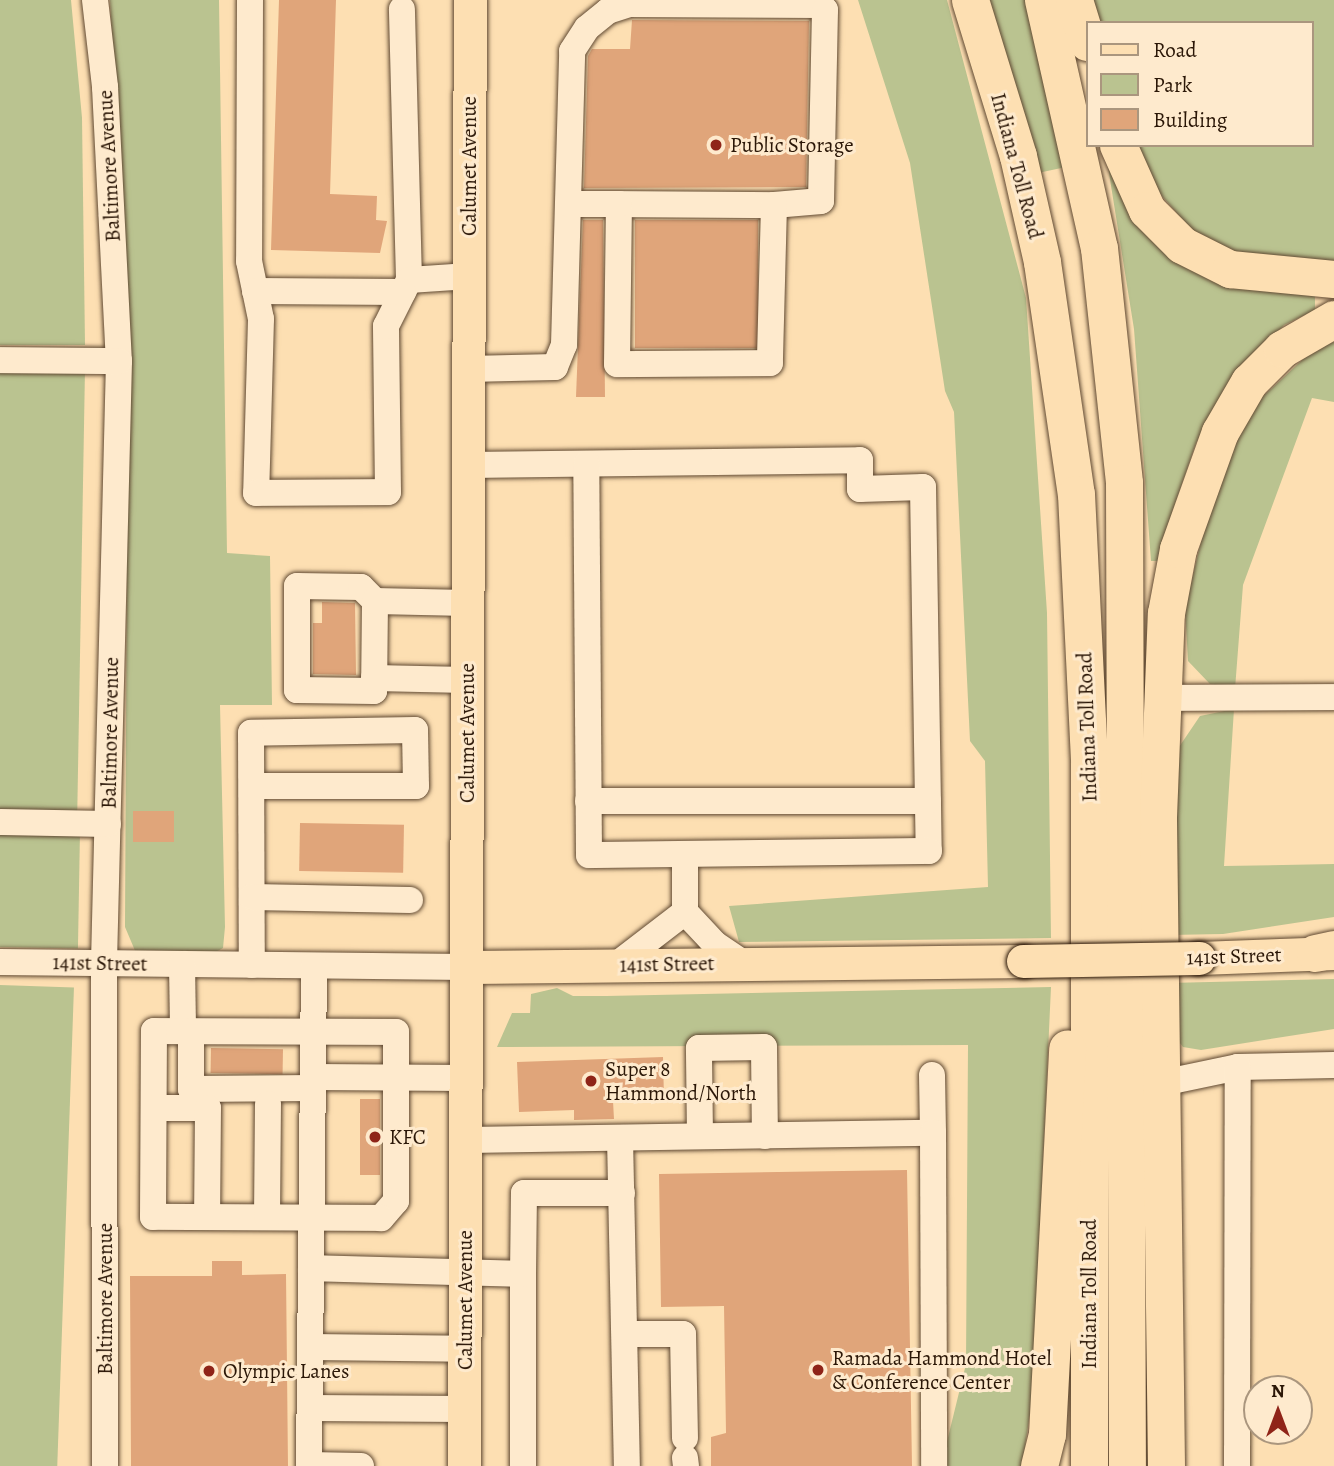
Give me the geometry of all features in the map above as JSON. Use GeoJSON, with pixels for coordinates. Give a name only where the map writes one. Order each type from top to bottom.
{"type":"FeatureCollection","features":[{"type":"Feature","properties":{"kind":"highway","name":"Indiana Toll Road"},"geometry":{"type":"LineString","coordinates":[[970,0],[1018,156],[1063,384],[1084,607],[1090,899],[1089,1466]]}},
{"type":"Feature","properties":{"kind":"highway","name":"Indiana Toll Road"},"geometry":{"type":"LineString","coordinates":[[1043,0],[1099,248],[1124,483],[1127,1466]]}},
{"type":"Feature","properties":{"kind":"highway"},"geometry":{"type":"LineString","coordinates":[[1074,0],[1086,39]]}},
{"type":"Feature","properties":{"kind":"highway"},"geometry":{"type":"LineString","coordinates":[[1119,147],[1147,210],[1182,245],[1230,269],[1334,279]]}},
{"type":"Feature","properties":{"kind":"highway"},"geometry":{"type":"LineString","coordinates":[[1166,1466],[1161,698],[1166,613],[1178,549],[1220,432],[1249,382],[1282,349],[1334,319]]}},
{"type":"Feature","properties":{"kind":"highway"},"geometry":{"type":"LineString","coordinates":[[1039,1466],[1047,1434],[1068,1012],[1090,899]]}},
{"type":"Feature","properties":{"kind":"main road","name":"Calumet Avenue"},"geometry":{"type":"LineString","coordinates":[[464,1466],[470,0]]}},
{"type":"Feature","properties":{"kind":"main road","name":"141st Street"},"geometry":{"type":"LineString","coordinates":[[466,967],[1199,958],[1328,952]]}},
{"type":"Feature","properties":{"kind":"street","name":"Baltimore Avenue"},"geometry":{"type":"LineString","coordinates":[[95,0],[106,87],[119,362],[104,963],[105,1466]]}},
{"type":"Feature","properties":{"kind":"street"},"geometry":{"type":"LineString","coordinates":[[250,0],[249,261],[261,319],[256,493],[387,492],[386,326],[406,286],[402,9]]}},
{"type":"Feature","properties":{"kind":"street"},"geometry":{"type":"LineString","coordinates":[[468,369],[555,367],[567,316],[569,204],[572,51],[587,28],[608,11],[629,4],[820,5],[827,21],[821,201],[774,205],[569,204]]}},
{"type":"Feature","properties":{"kind":"street"},"geometry":{"type":"LineString","coordinates":[[619,204],[617,363],[770,363],[774,205]]}},
{"type":"Feature","properties":{"kind":"street"},"geometry":{"type":"LineString","coordinates":[[255,291],[406,286],[469,275]]}},
{"type":"Feature","properties":{"kind":"street"},"geometry":{"type":"LineString","coordinates":[[0,360],[119,362]]}},
{"type":"Feature","properties":{"kind":"street"},"geometry":{"type":"LineString","coordinates":[[468,465],[860,460],[860,489],[923,486],[929,851],[589,855],[586,464]]}},
{"type":"Feature","properties":{"kind":"street"},"geometry":{"type":"LineString","coordinates":[[375,601],[374,691],[297,690],[297,586],[361,587],[375,601],[467,603]]}},
{"type":"Feature","properties":{"kind":"street"},"geometry":{"type":"LineString","coordinates":[[374,678],[467,680]]}},
{"type":"Feature","properties":{"kind":"street"},"geometry":{"type":"LineString","coordinates":[[1161,698],[1334,697]]}},
{"type":"Feature","properties":{"kind":"street"},"geometry":{"type":"LineString","coordinates":[[252,786],[416,786],[415,730],[251,733],[252,965]]}},
{"type":"Feature","properties":{"kind":"street"},"geometry":{"type":"LineString","coordinates":[[588,801],[928,801]]}},
{"type":"Feature","properties":{"kind":"street"},"geometry":{"type":"LineString","coordinates":[[0,822],[107,824]]}},
{"type":"Feature","properties":{"kind":"street"},"geometry":{"type":"LineString","coordinates":[[685,854],[685,912],[708,937],[743,963]]}},
{"type":"Feature","properties":{"kind":"street"},"geometry":{"type":"LineString","coordinates":[[252,897],[410,900]]}},
{"type":"Feature","properties":{"kind":"street"},"geometry":{"type":"LineString","coordinates":[[616,965],[685,912]]}},
{"type":"Feature","properties":{"kind":"street","name":"141st Street"},"geometry":{"type":"LineString","coordinates":[[0,962],[466,967]]}},
{"type":"Feature","properties":{"kind":"street"},"geometry":{"type":"LineString","coordinates":[[182,964],[191,1089],[396,1077],[465,1078]]}},
{"type":"Feature","properties":{"kind":"street"},"geometry":{"type":"LineString","coordinates":[[314,966],[309,1465],[361,1466]]}},
{"type":"Feature","properties":{"kind":"street"},"geometry":{"type":"LineString","coordinates":[[153,1031],[187,1031],[396,1032],[396,1201],[381,1218],[153,1217],[153,1031]]}},
{"type":"Feature","properties":{"kind":"street"},"geometry":{"type":"LineString","coordinates":[[700,1136],[699,1048],[764,1047],[765,1136]]}},
{"type":"Feature","properties":{"kind":"street"},"geometry":{"type":"LineString","coordinates":[[1162,1083],[1238,1067],[1334,1065]]}},
{"type":"Feature","properties":{"kind":"street"},"geometry":{"type":"LineString","coordinates":[[1237,1466],[1238,1067]]}},
{"type":"Feature","properties":{"kind":"street"},"geometry":{"type":"LineString","coordinates":[[932,1075],[934,1466]]}},
{"type":"Feature","properties":{"kind":"street"},"geometry":{"type":"LineString","coordinates":[[267,1217],[268,1104]]}},
{"type":"Feature","properties":{"kind":"street"},"geometry":{"type":"LineString","coordinates":[[154,1108],[208,1108],[207,1217]]}},
{"type":"Feature","properties":{"kind":"street"},"geometry":{"type":"LineString","coordinates":[[466,1140],[933,1133]]}},
{"type":"Feature","properties":{"kind":"street"},"geometry":{"type":"LineString","coordinates":[[621,1138],[627,1466]]}},
{"type":"Feature","properties":{"kind":"street"},"geometry":{"type":"LineString","coordinates":[[523,1466],[524,1193],[622,1193]]}},
{"type":"Feature","properties":{"kind":"street"},"geometry":{"type":"LineString","coordinates":[[311,1268],[523,1274]]}},
{"type":"Feature","properties":{"kind":"street"},"geometry":{"type":"LineString","coordinates":[[625,1334],[683,1334],[686,1454]]}},
{"type":"Feature","properties":{"kind":"street"},"geometry":{"type":"LineString","coordinates":[[311,1348],[464,1349]]}},
{"type":"Feature","properties":{"kind":"street"},"geometry":{"type":"LineString","coordinates":[[310,1408],[464,1409]]}},
{"type":"Feature","properties":{"kind":"green space"},"geometry":{"type":"Polygon","coordinates":[[[0,0],[71,0],[82,118],[85,345],[0,345],[0,0]]]}},
{"type":"Feature","properties":{"kind":"green space"},"geometry":{"type":"Polygon","coordinates":[[[110,0],[219,0],[227,553],[270,556],[272,705],[220,705],[225,927],[223,948],[214,953],[136,953],[125,927],[128,349],[110,0]]]}},
{"type":"Feature","properties":{"kind":"green space"},"geometry":{"type":"Polygon","coordinates":[[[858,0],[947,0],[1026,298],[1047,613],[1051,938],[739,942],[729,906],[988,887],[985,761],[970,741],[954,412],[945,391],[910,163],[858,0]]]}},
{"type":"Feature","properties":{"kind":"green space"},"geometry":{"type":"Polygon","coordinates":[[[990,0],[1026,0],[1066,167],[1038,173],[990,0]]]}},
{"type":"Feature","properties":{"kind":"green space"},"geometry":{"type":"Polygon","coordinates":[[[1088,0],[1334,0],[1334,263],[1234,253],[1199,238],[1146,178],[1137,147],[1313,147],[1313,21],[1095,21],[1088,0]]]}},
{"type":"Feature","properties":{"kind":"green space"},"geometry":{"type":"Polygon","coordinates":[[[1108,167],[1160,249],[1189,269],[1223,282],[1315,296],[1315,310],[1284,325],[1225,388],[1196,443],[1175,504],[1164,561],[1151,561],[1134,329],[1108,167]]]}},
{"type":"Feature","properties":{"kind":"green space"},"geometry":{"type":"Polygon","coordinates":[[[1334,342],[1334,402],[1312,398],[1243,585],[1235,689],[1210,684],[1188,661],[1185,608],[1215,484],[1257,402],[1314,349],[1334,342]]]}},
{"type":"Feature","properties":{"kind":"green space"},"geometry":{"type":"Polygon","coordinates":[[[0,368],[85,369],[77,817],[0,816],[0,368]]]}},
{"type":"Feature","properties":{"kind":"green space"},"geometry":{"type":"Polygon","coordinates":[[[1234,709],[1224,866],[1334,864],[1334,917],[1223,934],[1169,935],[1179,747],[1200,716],[1234,709]]]}},
{"type":"Feature","properties":{"kind":"green space"},"geometry":{"type":"Polygon","coordinates":[[[0,830],[80,831],[78,948],[0,947],[0,830]]]}},
{"type":"Feature","properties":{"kind":"green space"},"geometry":{"type":"Polygon","coordinates":[[[1334,979],[1334,1029],[1201,1050],[1183,1047],[1173,1034],[1169,983],[1334,979]]]}},
{"type":"Feature","properties":{"kind":"green space"},"geometry":{"type":"Polygon","coordinates":[[[0,985],[74,988],[57,1466],[0,1466],[0,985]]]}},
{"type":"Feature","properties":{"kind":"green space"},"geometry":{"type":"Polygon","coordinates":[[[1051,987],[1032,1400],[1022,1466],[941,1466],[966,1364],[968,1045],[497,1047],[512,1013],[530,1013],[531,994],[557,988],[573,996],[606,996],[1051,987]]]}},
{"type":"Feature","properties":{"kind":"building"},"geometry":{"type":"Polygon","coordinates":[[[279,0],[336,0],[330,194],[377,196],[376,220],[387,221],[380,253],[271,250],[279,0]]]}},
{"type":"Feature","properties":{"kind":"building"},"geometry":{"type":"Polygon","coordinates":[[[632,20],[809,21],[806,187],[584,188],[588,56],[592,49],[630,49],[632,20]]]}},
{"type":"Feature","properties":{"kind":"building"},"geometry":{"type":"Polygon","coordinates":[[[583,220],[603,220],[605,397],[576,397],[583,220]]]}},
{"type":"Feature","properties":{"kind":"building"},"geometry":{"type":"Polygon","coordinates":[[[635,220],[758,220],[758,348],[635,348],[635,220]]]}},
{"type":"Feature","properties":{"kind":"building"},"geometry":{"type":"Polygon","coordinates":[[[322,602],[355,603],[356,675],[313,674],[313,623],[322,623],[322,602]]]}},
{"type":"Feature","properties":{"kind":"building"},"geometry":{"type":"Polygon","coordinates":[[[133,811],[174,811],[174,842],[133,842],[133,811]]]}},
{"type":"Feature","properties":{"kind":"building"},"geometry":{"type":"Polygon","coordinates":[[[300,823],[404,825],[403,873],[299,871],[300,823]]]}},
{"type":"Feature","properties":{"kind":"building"},"geometry":{"type":"Polygon","coordinates":[[[211,1048],[283,1049],[283,1074],[211,1073],[211,1048]]]}},
{"type":"Feature","properties":{"kind":"building","name":"Super 8 Hammond/North"},"geometry":{"type":"Polygon","coordinates":[[[663,1057],[664,1099],[613,1101],[614,1119],[574,1120],[574,1110],[519,1112],[517,1062],[663,1057]]]}},
{"type":"Feature","properties":{"kind":"building","name":"KFC"},"geometry":{"type":"Polygon","coordinates":[[[360,1099],[380,1099],[380,1175],[360,1175],[360,1099]]]}},
{"type":"Feature","properties":{"kind":"building","name":"Ramada Hammond Hotel & Conference Center"},"geometry":{"type":"Polygon","coordinates":[[[907,1170],[912,1466],[711,1466],[711,1437],[726,1433],[724,1306],[661,1307],[659,1174],[907,1170]]]}},
{"type":"Feature","properties":{"kind":"building","name":"Olympic Lanes"},"geometry":{"type":"Polygon","coordinates":[[[212,1261],[242,1261],[242,1275],[286,1274],[288,1466],[131,1466],[130,1276],[212,1276],[212,1261]]]}},
{"type":"Feature","properties":{"kind":"place","name":"Public Storage"},"geometry":{"type":"Point","coordinates":[716,145]}},
{"type":"Feature","properties":{"kind":"place","name":"Super 8 Hammond/North"},"geometry":{"type":"Point","coordinates":[591,1081]}},
{"type":"Feature","properties":{"kind":"place","name":"KFC"},"geometry":{"type":"Point","coordinates":[375,1137]}},
{"type":"Feature","properties":{"kind":"place","name":"Ramada Hammond Hotel & Conference Center"},"geometry":{"type":"Point","coordinates":[818,1370]}},
{"type":"Feature","properties":{"kind":"place","name":"Olympic Lanes"},"geometry":{"type":"Point","coordinates":[209,1371]}}]}
